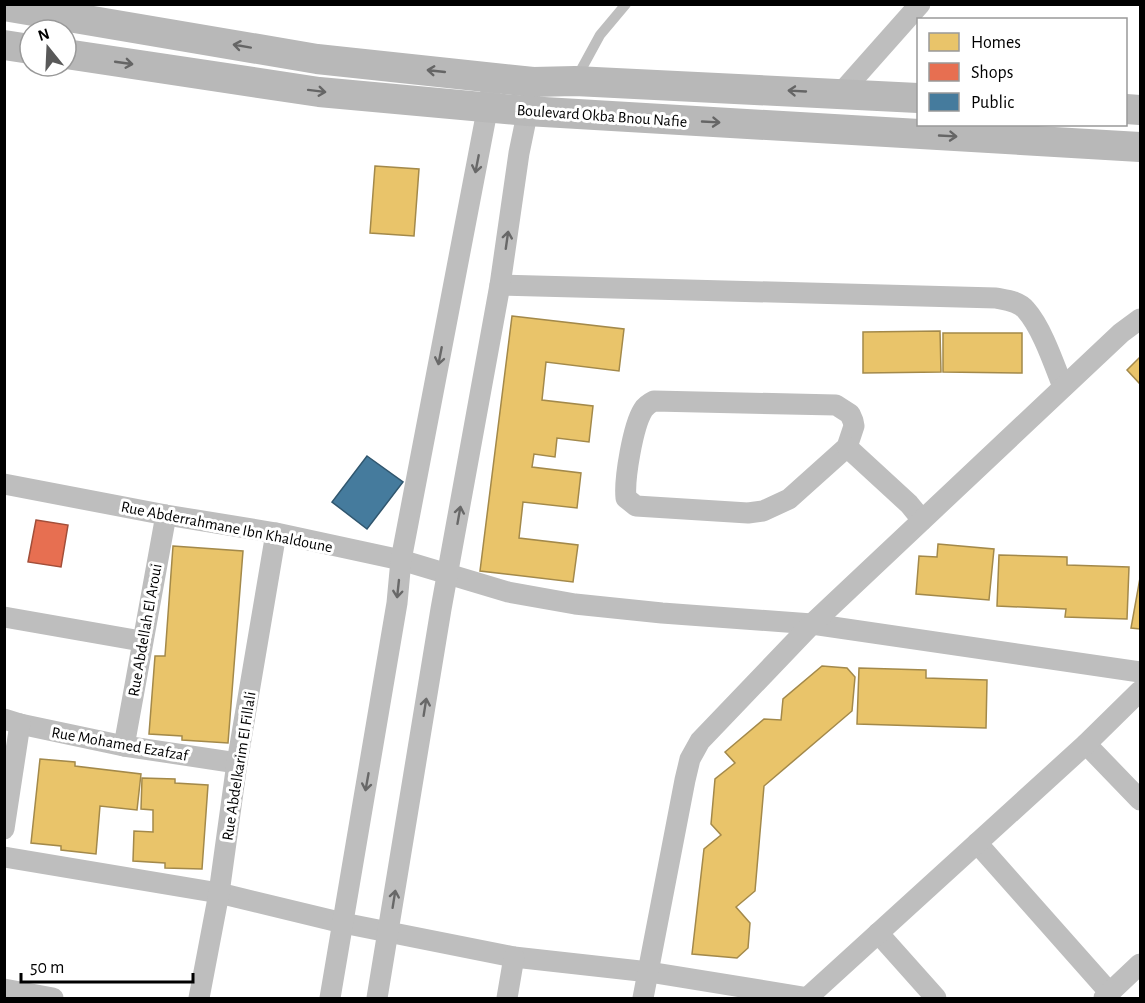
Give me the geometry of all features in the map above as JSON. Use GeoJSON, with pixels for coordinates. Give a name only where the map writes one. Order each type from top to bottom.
{"type":"FeatureCollection","features":[{"type":"Feature","properties":{"kind":"main road","name":"Boulevard Okba Bnou Nafie"},"geometry":{"type":"LineString","coordinates":[[4,6],[317,59],[494,76],[533,82],[575,81],[917,98]]}},
{"type":"Feature","properties":{"kind":"main road","name":"Boulevard Okba Bnou Nafie"},"geometry":{"type":"LineString","coordinates":[[78,56],[319,92],[527,111],[1140,147]]}},
{"type":"Feature","properties":{"kind":"street"},"geometry":{"type":"LineString","coordinates":[[841,93],[920,4]]}},
{"type":"Feature","properties":{"kind":"street"},"geometry":{"type":"LineString","coordinates":[[330,999],[402,561],[494,76]]}},
{"type":"Feature","properties":{"kind":"street"},"geometry":{"type":"LineString","coordinates":[[377,999],[447,575],[500,285],[533,82]]}},
{"type":"Feature","properties":{"kind":"street"},"geometry":{"type":"LineString","coordinates":[[500,285],[996,298],[1014,302],[1026,309],[1043,339],[1063,387]]}},
{"type":"Feature","properties":{"kind":"street"},"geometry":{"type":"LineString","coordinates":[[643,999],[677,816],[685,780],[694,751],[700,741],[812,624],[1121,333],[1140,319]]}},
{"type":"Feature","properties":{"kind":"street"},"geometry":{"type":"LineString","coordinates":[[654,401],[836,405],[850,414],[853,422],[854,426],[847,447],[789,499],[763,511],[748,513],[636,506],[626,498],[625,483],[637,425],[645,407],[654,401]]}},
{"type":"Feature","properties":{"kind":"street"},"geometry":{"type":"LineString","coordinates":[[847,447],[909,504],[922,520]]}},
{"type":"Feature","properties":{"kind":"street","name":"Rue Abderrahmane Ibn Khaldoune"},"geometry":{"type":"LineString","coordinates":[[4,484],[276,533],[402,561],[508,592],[575,604],[812,624],[1140,672]]}},
{"type":"Feature","properties":{"kind":"street","name":"Rue Abdellah El Aroui"},"geometry":{"type":"LineString","coordinates":[[124,746],[141,640],[166,515]]}},
{"type":"Feature","properties":{"kind":"street","name":"Rue Abdelkarim El Fillali"},"geometry":{"type":"LineString","coordinates":[[199,999],[219,893],[237,763],[276,533]]}},
{"type":"Feature","properties":{"kind":"street"},"geometry":{"type":"LineString","coordinates":[[4,617],[141,640]]}},
{"type":"Feature","properties":{"kind":"street"},"geometry":{"type":"LineString","coordinates":[[4,857],[219,893],[343,923],[514,957],[649,972],[808,998],[1086,744],[1140,691]]}},
{"type":"Feature","properties":{"kind":"street"},"geometry":{"type":"LineString","coordinates":[[4,829],[12,722]]}},
{"type":"Feature","properties":{"kind":"street","name":"Rue Mohamed Ezafzaf"},"geometry":{"type":"LineString","coordinates":[[12,722],[124,746],[237,763]]}},
{"type":"Feature","properties":{"kind":"street"},"geometry":{"type":"LineString","coordinates":[[1086,744],[1140,800]]}},
{"type":"Feature","properties":{"kind":"street"},"geometry":{"type":"LineString","coordinates":[[977,843],[1107,996],[1140,964]]}},
{"type":"Feature","properties":{"kind":"street"},"geometry":{"type":"LineString","coordinates":[[878,933],[936,999]]}},
{"type":"Feature","properties":{"kind":"street"},"geometry":{"type":"LineString","coordinates":[[507,999],[514,957]]}},
{"type":"Feature","properties":{"kind":"street"},"geometry":{"type":"LineString","coordinates":[[4,989],[53,999]]}},
{"type":"Feature","properties":{"kind":"lane"},"geometry":{"type":"LineString","coordinates":[[575,81],[600,34],[626,4]]}},
{"type":"Feature","properties":{"kind":"building: Homes"},"geometry":{"type":"Polygon","coordinates":[[[375,166],[419,169],[414,236],[370,233],[375,166]]]}},
{"type":"Feature","properties":{"kind":"building: Homes"},"geometry":{"type":"Polygon","coordinates":[[[512,316],[624,329],[619,371],[546,362],[542,400],[593,406],[589,442],[557,438],[555,457],[534,454],[532,467],[581,473],[577,508],[523,502],[519,538],[578,545],[573,582],[480,571],[512,316]]]}},
{"type":"Feature","properties":{"kind":"building: Homes"},"geometry":{"type":"Polygon","coordinates":[[[940,331],[941,372],[863,373],[863,332],[940,331]]]}},
{"type":"Feature","properties":{"kind":"building: Homes"},"geometry":{"type":"Polygon","coordinates":[[[943,333],[1022,333],[1022,373],[943,372],[943,333]]]}},
{"type":"Feature","properties":{"kind":"building: Homes"},"geometry":{"type":"Polygon","coordinates":[[[1140,357],[1140,384],[1127,370],[1140,357]]]}},
{"type":"Feature","properties":{"kind":"building: Homes"},"geometry":{"type":"Polygon","coordinates":[[[938,544],[994,549],[989,600],[916,594],[919,556],[937,557],[938,544]]]}},
{"type":"Feature","properties":{"kind":"building: Homes"},"geometry":{"type":"Polygon","coordinates":[[[173,546],[243,551],[228,743],[182,740],[182,736],[149,734],[155,656],[165,656],[173,546]]]}},
{"type":"Feature","properties":{"kind":"building: Homes"},"geometry":{"type":"Polygon","coordinates":[[[999,555],[1067,557],[1067,565],[1129,567],[1127,619],[1065,617],[1066,609],[997,606],[999,555]]]}},
{"type":"Feature","properties":{"kind":"building: Homes"},"geometry":{"type":"Polygon","coordinates":[[[1140,578],[1140,629],[1131,628],[1140,578]]]}},
{"type":"Feature","properties":{"kind":"building: Homes"},"geometry":{"type":"Polygon","coordinates":[[[822,666],[847,668],[855,677],[852,711],[764,786],[755,891],[736,907],[750,923],[748,948],[737,958],[692,954],[704,849],[721,835],[711,824],[715,779],[735,763],[725,752],[764,719],[781,720],[783,699],[822,666]]]}},
{"type":"Feature","properties":{"kind":"building: Homes"},"geometry":{"type":"Polygon","coordinates":[[[859,668],[926,670],[926,678],[987,680],[986,728],[857,724],[859,668]]]}},
{"type":"Feature","properties":{"kind":"building: Homes"},"geometry":{"type":"Polygon","coordinates":[[[40,759],[75,762],[75,766],[141,774],[137,810],[100,806],[96,854],[61,850],[61,846],[31,843],[40,759]]]}},
{"type":"Feature","properties":{"kind":"building: Homes"},"geometry":{"type":"Polygon","coordinates":[[[142,778],[175,779],[175,783],[208,785],[202,869],[165,868],[165,863],[133,861],[134,831],[153,832],[153,810],[141,809],[142,778]]]}},
{"type":"Feature","properties":{"kind":"building: Shops"},"geometry":{"type":"Polygon","coordinates":[[[36,520],[68,525],[61,567],[28,562],[36,520]]]}},
{"type":"Feature","properties":{"kind":"building: Public"},"geometry":{"type":"Polygon","coordinates":[[[367,456],[403,482],[367,529],[332,502],[367,456]]]}}]}
